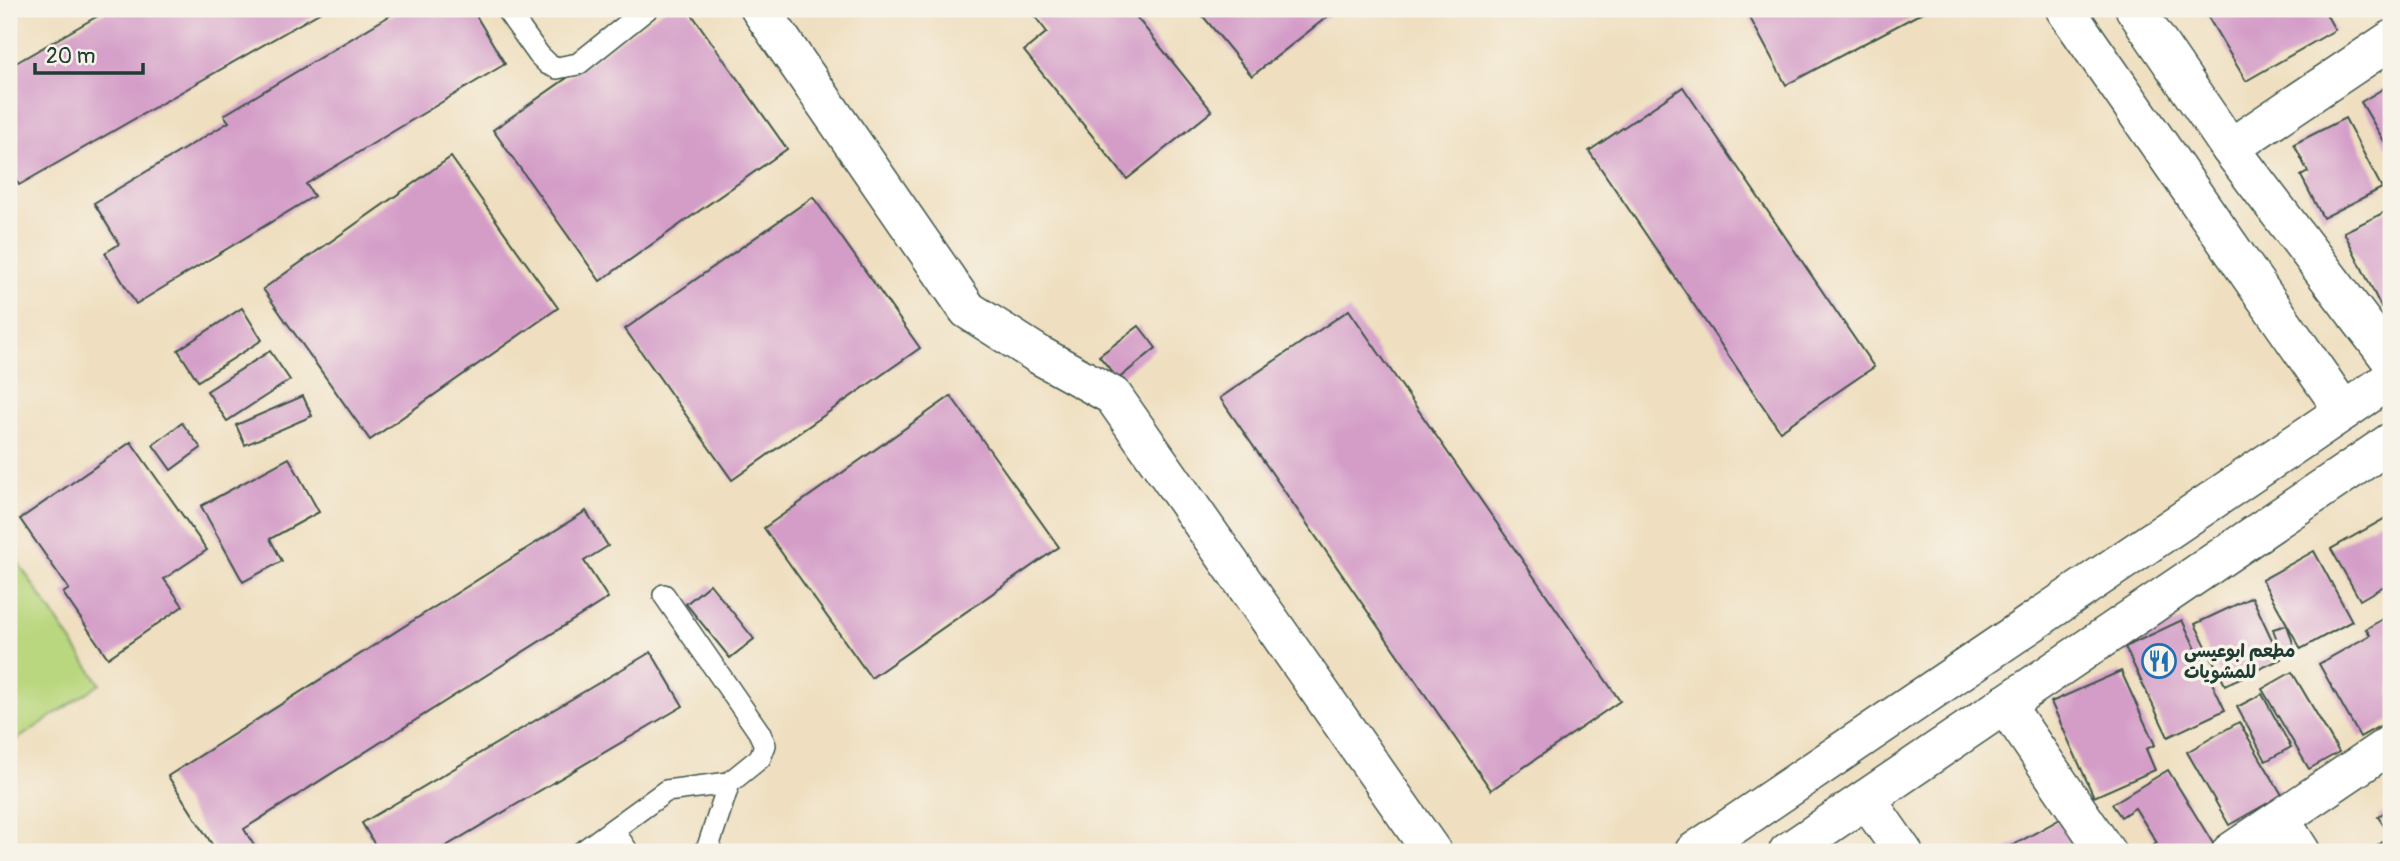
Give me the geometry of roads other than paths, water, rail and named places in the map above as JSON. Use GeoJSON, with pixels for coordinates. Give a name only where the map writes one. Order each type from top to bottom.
{"type":"FeatureCollection","features":[{"type":"Feature","properties":{"kind":"street"},"geometry":{"type":"LineString","coordinates":[[760,9],[968,310],[1038,355],[1113,396],[1432,852]]}},
{"type":"Feature","properties":{"kind":"street"},"geometry":{"type":"LineString","coordinates":[[2065,9],[2344,411]]}},
{"type":"Feature","properties":{"kind":"street"},"geometry":{"type":"LineString","coordinates":[[2135,9],[2230,148],[2391,360]]}},
{"type":"Feature","properties":{"kind":"street"},"geometry":{"type":"LineString","coordinates":[[2230,148],[2391,40]]}},
{"type":"Feature","properties":{"kind":"street"},"geometry":{"type":"LineString","coordinates":[[1694,852],[2391,379]]}},
{"type":"Feature","properties":{"kind":"street"},"geometry":{"type":"LineString","coordinates":[[1788,852],[2391,442]]}},
{"type":"Feature","properties":{"kind":"street"},"geometry":{"type":"LineString","coordinates":[[2005,704],[2106,852]]}},
{"type":"Feature","properties":{"kind":"street"},"geometry":{"type":"LineString","coordinates":[[2231,852],[2391,744]]}},
{"type":"Feature","properties":{"kind":"street"},"geometry":{"type":"LineString","coordinates":[[1866,799],[1903,852]]}},
{"type":"Feature","properties":{"kind":"street"},"geometry":{"type":"LineString","coordinates":[[2280,819],[2301,852]]}},
{"type":"Feature","properties":{"kind":"lane"},"geometry":{"type":"LineString","coordinates":[[506,9],[539,55],[557,68],[578,64],[634,13]]}},
{"type":"Feature","properties":{"kind":"lane"},"geometry":{"type":"LineString","coordinates":[[582,852],[666,791],[729,783],[760,758],[765,745],[759,732],[664,595]]}},
{"type":"Feature","properties":{"kind":"lane"},"geometry":{"type":"LineString","coordinates":[[707,851],[729,783]]}},
{"type":"Feature","properties":{"kind":"lane"},"geometry":{"type":"LineString","coordinates":[[613,830],[628,852]]}},
{"type":"Feature","properties":{"kind":"place","name":"مطعم ابوعيسى للمشويات"},"geometry":{"type":"Point","coordinates":[2159,661]}}]}
